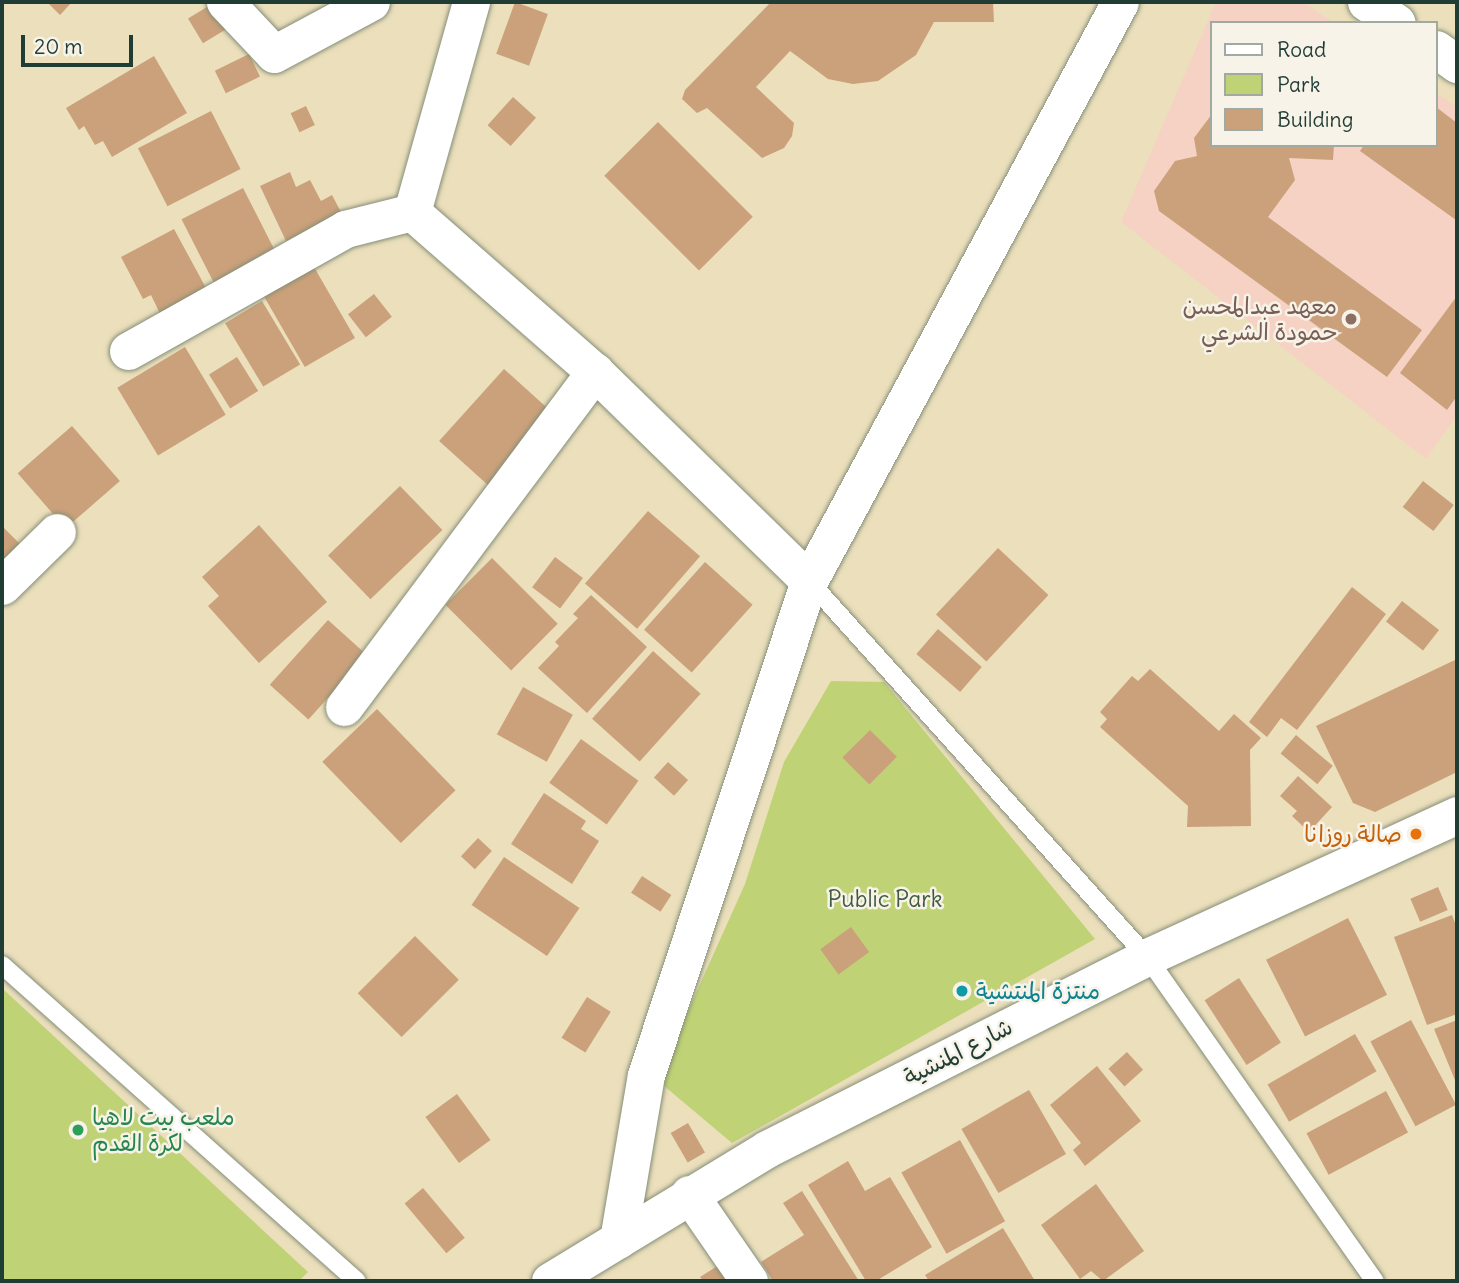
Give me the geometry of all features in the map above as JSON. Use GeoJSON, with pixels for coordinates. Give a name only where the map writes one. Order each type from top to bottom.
{"type":"FeatureCollection","features":[{"type":"Feature","properties":{"kind":"street"},"geometry":{"type":"LineString","coordinates":[[225,2],[274,54],[370,2]]}},
{"type":"Feature","properties":{"kind":"street"},"geometry":{"type":"LineString","coordinates":[[412,212],[471,2]]}},
{"type":"Feature","properties":{"kind":"street"},"geometry":{"type":"LineString","coordinates":[[618,1240],[646,1075],[809,582],[1120,2]]}},
{"type":"Feature","properties":{"kind":"street"},"geometry":{"type":"LineString","coordinates":[[1366,2],[1394,21]]}},
{"type":"Feature","properties":{"kind":"street"},"geometry":{"type":"LineString","coordinates":[[1438,50],[1457,64]]}},
{"type":"Feature","properties":{"kind":"street"},"geometry":{"type":"LineString","coordinates":[[128,351],[345,229],[412,212]]}},
{"type":"Feature","properties":{"kind":"street"},"geometry":{"type":"LineString","coordinates":[[412,212],[595,373],[809,582]]}},
{"type":"Feature","properties":{"kind":"street"},"geometry":{"type":"LineString","coordinates":[[344,707],[595,373]]}},
{"type":"Feature","properties":{"kind":"street"},"geometry":{"type":"LineString","coordinates":[[2,586],[58,532]]}},
{"type":"Feature","properties":{"kind":"street","name":"شارع المنشية"},"geometry":{"type":"LineString","coordinates":[[550,1281],[767,1149],[1147,957],[1457,815]]}},
{"type":"Feature","properties":{"kind":"street"},"geometry":{"type":"LineString","coordinates":[[690,1194],[749,1281]]}},
{"type":"Feature","properties":{"kind":"lane"},"geometry":{"type":"LineString","coordinates":[[809,582],[1147,957],[1376,1281]]}},
{"type":"Feature","properties":{"kind":"lane"},"geometry":{"type":"LineString","coordinates":[[2,965],[357,1281]]}},
{"type":"Feature","properties":{"kind":"shaded area","name":"معهد عبدالمحسن حمودة الشرعي"},"geometry":{"type":"Polygon","coordinates":[[[1216,2],[1303,2],[1331,21],[1210,21],[1210,147],[1438,147],[1438,94],[1457,107],[1457,415],[1426,459],[1121,222],[1216,2]]]}},
{"type":"Feature","properties":{"kind":"green space","name":"Public Park"},"geometry":{"type":"Polygon","coordinates":[[[831,681],[884,682],[1095,939],[732,1143],[657,1080],[745,884],[784,762],[831,681]]]}},
{"type":"Feature","properties":{"kind":"green space","name":"ملعب بيت لاهيا لكرة القدم"},"geometry":{"type":"Polygon","coordinates":[[[2,988],[308,1272],[299,1281],[2,1281],[2,988]]]}},
{"type":"Feature","properties":{"kind":"building"},"geometry":{"type":"Polygon","coordinates":[[[47,2],[72,2],[60,15],[47,2]]]}},
{"type":"Feature","properties":{"kind":"building"},"geometry":{"type":"Polygon","coordinates":[[[515,2],[548,14],[529,66],[496,54],[515,2]]]}},
{"type":"Feature","properties":{"kind":"building"},"geometry":{"type":"Polygon","coordinates":[[[771,2],[993,2],[994,22],[934,22],[916,55],[878,81],[853,84],[828,79],[790,51],[756,87],[794,123],[792,136],[784,148],[762,158],[707,108],[697,113],[682,99],[685,90],[771,2]]]}},
{"type":"Feature","properties":{"kind":"building"},"geometry":{"type":"Polygon","coordinates":[[[212,4],[227,29],[203,43],[188,18],[212,4]]]}},
{"type":"Feature","properties":{"kind":"building"},"geometry":{"type":"Polygon","coordinates":[[[249,54],[260,76],[226,93],[215,71],[249,54]]]}},
{"type":"Feature","properties":{"kind":"building"},"geometry":{"type":"Polygon","coordinates":[[[154,56],[187,113],[112,157],[103,141],[95,145],[84,126],[79,130],[66,108],[154,56]]]}},
{"type":"Feature","properties":{"kind":"building"},"geometry":{"type":"Polygon","coordinates":[[[513,97],[536,118],[511,146],[488,125],[513,97]]]}},
{"type":"Feature","properties":{"kind":"building"},"geometry":{"type":"Polygon","coordinates":[[[306,106],[315,125],[299,132],[291,113],[306,106]]]}},
{"type":"Feature","properties":{"kind":"building"},"geometry":{"type":"Polygon","coordinates":[[[1438,109],[1457,123],[1456,220],[1360,151],[1363,147],[1438,147],[1438,109]]]}},
{"type":"Feature","properties":{"kind":"building"},"geometry":{"type":"Polygon","coordinates":[[[211,111],[241,169],[167,206],[138,148],[211,111]]]}},
{"type":"Feature","properties":{"kind":"building"},"geometry":{"type":"Polygon","coordinates":[[[1210,117],[1210,147],[1334,147],[1333,160],[1289,158],[1295,180],[1268,217],[1422,330],[1387,377],[1159,211],[1154,191],[1175,161],[1197,156],[1194,138],[1210,117]]]}},
{"type":"Feature","properties":{"kind":"building"},"geometry":{"type":"Polygon","coordinates":[[[658,122],[753,217],[699,270],[604,176],[658,122]]]}},
{"type":"Feature","properties":{"kind":"building"},"geometry":{"type":"Polygon","coordinates":[[[290,172],[296,187],[310,180],[321,201],[332,195],[342,214],[286,241],[260,186],[290,172]]]}},
{"type":"Feature","properties":{"kind":"building"},"geometry":{"type":"Polygon","coordinates":[[[243,188],[275,251],[214,283],[182,219],[243,188]]]}},
{"type":"Feature","properties":{"kind":"building"},"geometry":{"type":"Polygon","coordinates":[[[174,229],[212,299],[165,324],[151,295],[143,299],[121,257],[174,229]]]}},
{"type":"Feature","properties":{"kind":"building"},"geometry":{"type":"Polygon","coordinates":[[[314,267],[355,338],[305,367],[264,296],[314,267]]]}},
{"type":"Feature","properties":{"kind":"building"},"geometry":{"type":"Polygon","coordinates":[[[374,294],[392,317],[366,337],[348,314],[374,294]]]}},
{"type":"Feature","properties":{"kind":"building"},"geometry":{"type":"Polygon","coordinates":[[[1457,296],[1457,396],[1447,410],[1400,373],[1457,296]]]}},
{"type":"Feature","properties":{"kind":"building"},"geometry":{"type":"Polygon","coordinates":[[[262,301],[300,364],[263,387],[225,323],[262,301]]]}},
{"type":"Feature","properties":{"kind":"building"},"geometry":{"type":"Polygon","coordinates":[[[185,347],[226,415],[158,455],[117,388],[185,347]]]}},
{"type":"Feature","properties":{"kind":"building"},"geometry":{"type":"Polygon","coordinates":[[[237,357],[258,391],[230,408],[209,374],[237,357]]]}},
{"type":"Feature","properties":{"kind":"building"},"geometry":{"type":"Polygon","coordinates":[[[504,369],[553,413],[488,485],[439,441],[504,369]]]}},
{"type":"Feature","properties":{"kind":"building"},"geometry":{"type":"Polygon","coordinates":[[[72,426],[120,481],[66,528],[18,473],[72,426]]]}},
{"type":"Feature","properties":{"kind":"building"},"geometry":{"type":"Polygon","coordinates":[[[1423,481],[1454,505],[1433,531],[1403,507],[1423,481]]]}},
{"type":"Feature","properties":{"kind":"building"},"geometry":{"type":"Polygon","coordinates":[[[400,486],[442,530],[370,599],[328,555],[400,486]]]}},
{"type":"Feature","properties":{"kind":"building"},"geometry":{"type":"Polygon","coordinates":[[[648,511],[700,556],[637,629],[585,583],[648,511]]]}},
{"type":"Feature","properties":{"kind":"building"},"geometry":{"type":"Polygon","coordinates":[[[259,525],[327,602],[259,663],[208,606],[219,596],[202,577],[259,525]]]}},
{"type":"Feature","properties":{"kind":"building"},"geometry":{"type":"Polygon","coordinates":[[[2,526],[21,545],[2,564],[2,526]]]}},
{"type":"Feature","properties":{"kind":"building"},"geometry":{"type":"Polygon","coordinates":[[[998,548],[1048,595],[986,662],[936,615],[998,548]]]}},
{"type":"Feature","properties":{"kind":"building"},"geometry":{"type":"Polygon","coordinates":[[[555,557],[583,578],[560,608],[532,587],[555,557]]]}},
{"type":"Feature","properties":{"kind":"building"},"geometry":{"type":"Polygon","coordinates":[[[492,558],[558,624],[511,670],[445,605],[492,558]]]}},
{"type":"Feature","properties":{"kind":"building"},"geometry":{"type":"Polygon","coordinates":[[[705,562],[753,605],[692,672],[644,630],[705,562]]]}},
{"type":"Feature","properties":{"kind":"building"},"geometry":{"type":"Polygon","coordinates":[[[1352,587],[1386,614],[1297,730],[1281,718],[1267,737],[1249,722],[1352,587]]]}},
{"type":"Feature","properties":{"kind":"building"},"geometry":{"type":"Polygon","coordinates":[[[591,595],[647,647],[587,713],[538,668],[559,646],[555,642],[578,618],[573,614],[591,595]]]}},
{"type":"Feature","properties":{"kind":"building"},"geometry":{"type":"Polygon","coordinates":[[[1402,601],[1439,630],[1423,650],[1386,621],[1402,601]]]}},
{"type":"Feature","properties":{"kind":"building"},"geometry":{"type":"Polygon","coordinates":[[[328,620],[367,655],[308,719],[270,685],[328,620]]]}},
{"type":"Feature","properties":{"kind":"building"},"geometry":{"type":"Polygon","coordinates":[[[938,629],[982,667],[960,692],[916,654],[938,629]]]}},
{"type":"Feature","properties":{"kind":"building"},"geometry":{"type":"Polygon","coordinates":[[[653,651],[701,694],[640,761],[592,719],[653,651]]]}},
{"type":"Feature","properties":{"kind":"building"},"geometry":{"type":"Polygon","coordinates":[[[1457,659],[1457,772],[1375,812],[1353,803],[1316,726],[1457,659]]]}},
{"type":"Feature","properties":{"kind":"building"},"geometry":{"type":"Polygon","coordinates":[[[1150,669],[1219,731],[1234,714],[1261,738],[1250,750],[1251,826],[1187,827],[1188,806],[1100,727],[1107,719],[1100,712],[1132,676],[1138,681],[1150,669]]]}},
{"type":"Feature","properties":{"kind":"building"},"geometry":{"type":"Polygon","coordinates":[[[523,687],[573,715],[547,762],[497,734],[523,687]]]}},
{"type":"Feature","properties":{"kind":"building"},"geometry":{"type":"Polygon","coordinates":[[[377,709],[455,790],[401,843],[322,762],[377,709]]]}},
{"type":"Feature","properties":{"kind":"building"},"geometry":{"type":"Polygon","coordinates":[[[870,730],[897,757],[869,784],[842,758],[870,730]]]}},
{"type":"Feature","properties":{"kind":"building"},"geometry":{"type":"Polygon","coordinates":[[[1296,735],[1333,766],[1317,784],[1281,753],[1296,735]]]}},
{"type":"Feature","properties":{"kind":"building"},"geometry":{"type":"Polygon","coordinates":[[[581,739],[638,781],[607,824],[549,783],[581,739]]]}},
{"type":"Feature","properties":{"kind":"building"},"geometry":{"type":"Polygon","coordinates":[[[668,762],[688,780],[674,796],[654,778],[668,762]]]}},
{"type":"Feature","properties":{"kind":"building"},"geometry":{"type":"Polygon","coordinates":[[[1298,776],[1332,807],[1309,832],[1292,816],[1297,811],[1280,796],[1298,776]]]}},
{"type":"Feature","properties":{"kind":"building"},"geometry":{"type":"Polygon","coordinates":[[[544,793],[586,821],[581,829],[599,841],[572,884],[511,844],[544,793]]]}},
{"type":"Feature","properties":{"kind":"building"},"geometry":{"type":"Polygon","coordinates":[[[478,838],[492,851],[475,869],[461,856],[478,838]]]}},
{"type":"Feature","properties":{"kind":"building"},"geometry":{"type":"Polygon","coordinates":[[[504,857],[579,908],[547,956],[472,905],[504,857]]]}},
{"type":"Feature","properties":{"kind":"building"},"geometry":{"type":"Polygon","coordinates":[[[642,876],[671,895],[660,912],[631,893],[642,876]]]}},
{"type":"Feature","properties":{"kind":"building"},"geometry":{"type":"Polygon","coordinates":[[[1438,887],[1448,910],[1420,922],[1410,899],[1438,887]]]}},
{"type":"Feature","properties":{"kind":"building"},"geometry":{"type":"Polygon","coordinates":[[[1452,915],[1457,928],[1457,1014],[1427,1025],[1394,937],[1452,915]]]}},
{"type":"Feature","properties":{"kind":"building"},"geometry":{"type":"Polygon","coordinates":[[[1348,918],[1387,995],[1305,1036],[1266,960],[1348,918]]]}},
{"type":"Feature","properties":{"kind":"building"},"geometry":{"type":"Polygon","coordinates":[[[851,927],[869,952],[838,974],[820,949],[851,927]]]}},
{"type":"Feature","properties":{"kind":"building"},"geometry":{"type":"Polygon","coordinates":[[[415,936],[459,980],[402,1037],[358,993],[415,936]]]}},
{"type":"Feature","properties":{"kind":"building"},"geometry":{"type":"Polygon","coordinates":[[[1239,978],[1281,1043],[1247,1065],[1205,1000],[1239,978]]]}},
{"type":"Feature","properties":{"kind":"building"},"geometry":{"type":"Polygon","coordinates":[[[587,997],[611,1012],[585,1053],[562,1038],[587,997]]]}},
{"type":"Feature","properties":{"kind":"building"},"geometry":{"type":"Polygon","coordinates":[[[1411,1020],[1456,1105],[1415,1126],[1370,1042],[1411,1020]]]}},
{"type":"Feature","properties":{"kind":"building"},"geometry":{"type":"Polygon","coordinates":[[[1457,1020],[1457,1085],[1434,1029],[1457,1020]]]}},
{"type":"Feature","properties":{"kind":"building"},"geometry":{"type":"Polygon","coordinates":[[[1355,1034],[1376,1071],[1289,1122],[1268,1084],[1355,1034]]]}},
{"type":"Feature","properties":{"kind":"building"},"geometry":{"type":"Polygon","coordinates":[[[1127,1052],[1143,1070],[1124,1087],[1108,1069],[1127,1052]]]}},
{"type":"Feature","properties":{"kind":"building"},"geometry":{"type":"Polygon","coordinates":[[[1097,1066],[1141,1121],[1085,1166],[1073,1150],[1081,1143],[1050,1105],[1097,1066]]]}},
{"type":"Feature","properties":{"kind":"building"},"geometry":{"type":"Polygon","coordinates":[[[1029,1090],[1066,1154],[998,1193],[961,1129],[1029,1090]]]}},
{"type":"Feature","properties":{"kind":"building"},"geometry":{"type":"Polygon","coordinates":[[[1386,1091],[1408,1132],[1329,1175],[1307,1133],[1386,1091]]]}},
{"type":"Feature","properties":{"kind":"building"},"geometry":{"type":"Polygon","coordinates":[[[457,1094],[491,1140],[459,1163],[425,1117],[457,1094]]]}},
{"type":"Feature","properties":{"kind":"building"},"geometry":{"type":"Polygon","coordinates":[[[688,1123],[705,1152],[688,1162],[671,1133],[688,1123]]]}},
{"type":"Feature","properties":{"kind":"building"},"geometry":{"type":"Polygon","coordinates":[[[960,1140],[1005,1221],[946,1254],[901,1172],[960,1140]]]}},
{"type":"Feature","properties":{"kind":"building"},"geometry":{"type":"Polygon","coordinates":[[[848,1161],[865,1191],[890,1177],[932,1247],[876,1281],[866,1281],[808,1185],[848,1161]]]}},
{"type":"Feature","properties":{"kind":"building"},"geometry":{"type":"Polygon","coordinates":[[[1096,1184],[1144,1251],[1103,1281],[1091,1271],[1080,1279],[1041,1225],[1096,1184]]]}},
{"type":"Feature","properties":{"kind":"building"},"geometry":{"type":"Polygon","coordinates":[[[423,1188],[465,1238],[446,1253],[405,1203],[423,1188]]]}},
{"type":"Feature","properties":{"kind":"building"},"geometry":{"type":"Polygon","coordinates":[[[802,1191],[859,1281],[773,1281],[761,1262],[804,1235],[783,1203],[802,1191]]]}},
{"type":"Feature","properties":{"kind":"building"},"geometry":{"type":"Polygon","coordinates":[[[1003,1228],[1035,1281],[929,1281],[925,1275],[1003,1228]]]}},
{"type":"Feature","properties":{"kind":"building"},"geometry":{"type":"Polygon","coordinates":[[[727,1260],[741,1281],[703,1281],[700,1277],[727,1260]]]}},
{"type":"Feature","properties":{"kind":"place","name":"معهد عبدالمحسن حمودة الشرعي"},"geometry":{"type":"Point","coordinates":[1351,319]}},
{"type":"Feature","properties":{"kind":"place","name":"صالة روزانا"},"geometry":{"type":"Point","coordinates":[1416,834]}},
{"type":"Feature","properties":{"kind":"place","name":"منتزة المنتشية"},"geometry":{"type":"Point","coordinates":[962,991]}},
{"type":"Feature","properties":{"kind":"place","name":"ملعب بيت لاهيا لكرة القدم"},"geometry":{"type":"Point","coordinates":[78,1130]}}]}
